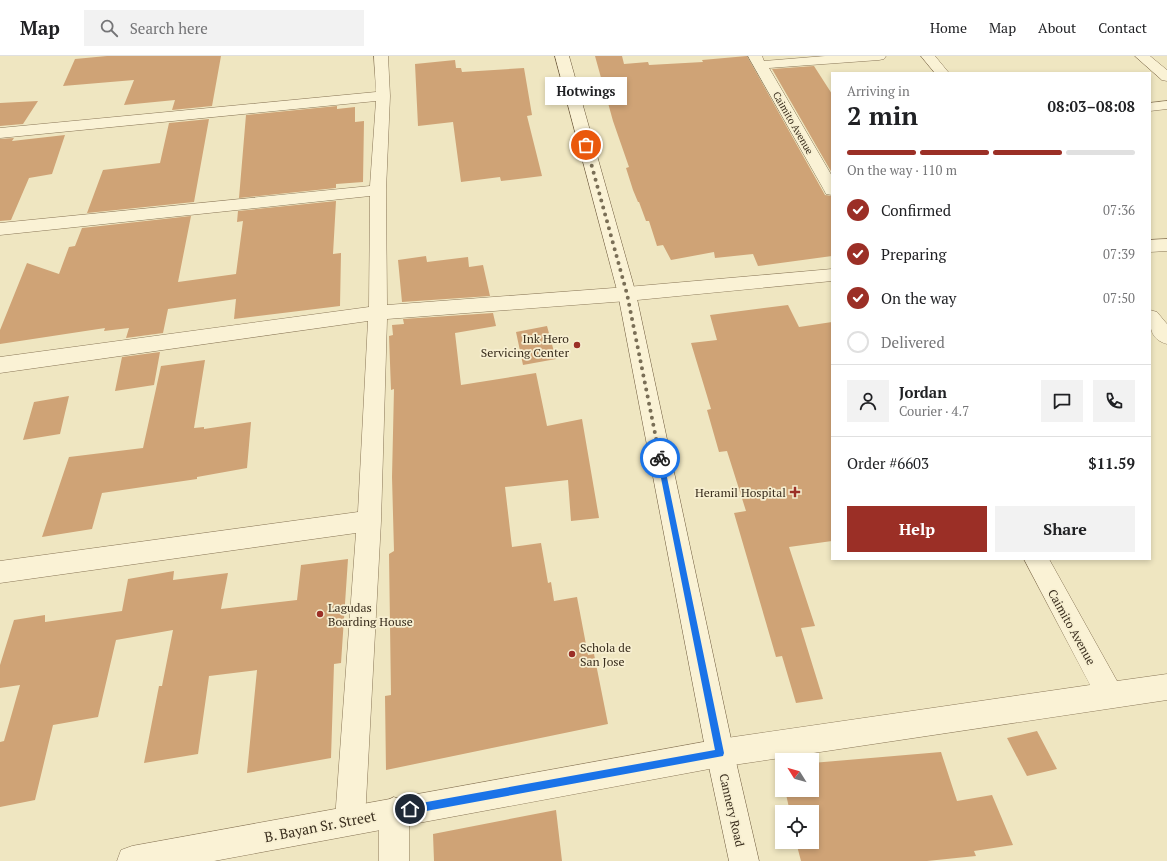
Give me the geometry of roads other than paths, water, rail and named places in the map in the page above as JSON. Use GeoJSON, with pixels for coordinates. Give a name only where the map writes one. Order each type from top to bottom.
{"type":"FeatureCollection","features":[{"type":"Feature","properties":{"kind":"street"},"geometry":{"type":"LineString","coordinates":[[350,820],[369,521],[378,313],[378,190],[383,96],[381,56]]}},
{"type":"Feature","properties":{"kind":"street","name":"Cannery Road"},"geometry":{"type":"LineString","coordinates":[[562,56],[627,294],[720,753],[744,861]]}},
{"type":"Feature","properties":{"kind":"street"},"geometry":{"type":"LineString","coordinates":[[758,60],[879,56]]}},
{"type":"Feature","properties":{"kind":"street"},"geometry":{"type":"LineString","coordinates":[[928,56],[941,72]]}},
{"type":"Feature","properties":{"kind":"street"},"geometry":{"type":"LineString","coordinates":[[1142,56],[1167,77]]}},
{"type":"Feature","properties":{"kind":"street","name":"Caimito Avenue"},"geometry":{"type":"LineString","coordinates":[[758,60],[831,188]]}},
{"type":"Feature","properties":{"kind":"street"},"geometry":{"type":"LineString","coordinates":[[0,133],[383,96]]}},
{"type":"Feature","properties":{"kind":"street"},"geometry":{"type":"LineString","coordinates":[[1151,107],[1167,106]]}},
{"type":"Feature","properties":{"kind":"street"},"geometry":{"type":"LineString","coordinates":[[0,229],[378,190]]}},
{"type":"Feature","properties":{"kind":"street"},"geometry":{"type":"LineString","coordinates":[[1151,246],[1167,245]]}},
{"type":"Feature","properties":{"kind":"street"},"geometry":{"type":"LineString","coordinates":[[0,365],[378,313],[627,294],[831,275]]}},
{"type":"Feature","properties":{"kind":"street"},"geometry":{"type":"LineString","coordinates":[[1151,318],[1167,337]]}},
{"type":"Feature","properties":{"kind":"street"},"geometry":{"type":"LineString","coordinates":[[0,572],[369,521]]}},
{"type":"Feature","properties":{"kind":"street","name":"Caimito Avenue"},"geometry":{"type":"LineString","coordinates":[[1037,560],[1109,694]]}},
{"type":"Feature","properties":{"kind":"street","name":"B. Bayan Sr. Street"},"geometry":{"type":"LineString","coordinates":[[132,861],[720,753],[1109,694],[1167,687]]}},
{"type":"Feature","properties":{"kind":"street"},"geometry":{"type":"LineString","coordinates":[[394,812],[394,861]]}},
{"type":"Feature","properties":{"kind":"place","name":"Hotwings"},"geometry":{"type":"Point","coordinates":[586,145]}},
{"type":"Feature","properties":{"kind":"place","name":"Ink Hero Servicing Center"},"geometry":{"type":"Point","coordinates":[577,345]}},
{"type":"Feature","properties":{"kind":"place","name":"Heramil Hospital"},"geometry":{"type":"Point","coordinates":[795,492]}},
{"type":"Feature","properties":{"kind":"place","name":"Lagudas Boarding House"},"geometry":{"type":"Point","coordinates":[320,614]}},
{"type":"Feature","properties":{"kind":"place","name":"Schola de San Jose"},"geometry":{"type":"Point","coordinates":[572,654]}}]}
